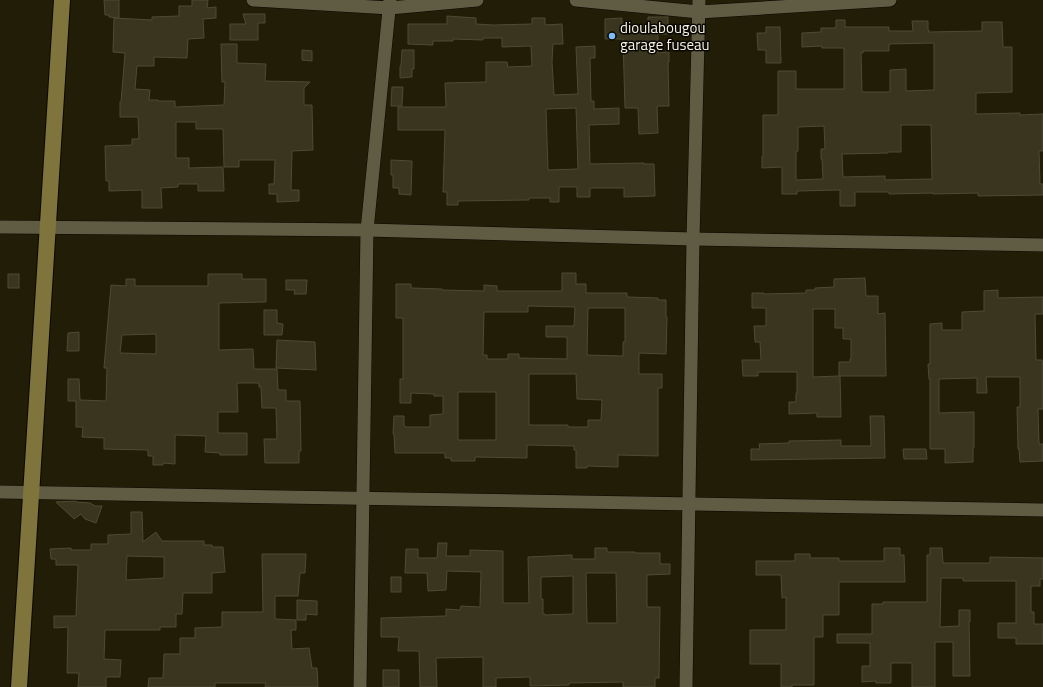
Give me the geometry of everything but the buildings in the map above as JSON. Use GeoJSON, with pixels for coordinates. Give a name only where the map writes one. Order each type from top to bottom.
{"type":"FeatureCollection","features":[{"type":"Feature","properties":{"kind":"main road"},"geometry":{"type":"LineString","coordinates":[[18,687],[62,0]]}},
{"type":"Feature","properties":{"kind":"street"},"geometry":{"type":"LineString","coordinates":[[253,0],[390,4],[478,0]]}},
{"type":"Feature","properties":{"kind":"street"},"geometry":{"type":"LineString","coordinates":[[576,0],[699,6],[890,0]]}},
{"type":"Feature","properties":{"kind":"street"},"geometry":{"type":"LineString","coordinates":[[360,687],[367,230],[390,4]]}},
{"type":"Feature","properties":{"kind":"street"},"geometry":{"type":"LineString","coordinates":[[686,687],[693,239],[699,6]]}},
{"type":"Feature","properties":{"kind":"street"},"geometry":{"type":"LineString","coordinates":[[0,227],[367,230],[693,239],[1043,245]]}},
{"type":"Feature","properties":{"kind":"street"},"geometry":{"type":"LineString","coordinates":[[0,492],[1043,510]]}},
{"type":"Feature","properties":{"kind":"place","name":"dioulabougou garage fuseau"},"geometry":{"type":"Point","coordinates":[612,36]}}]}
